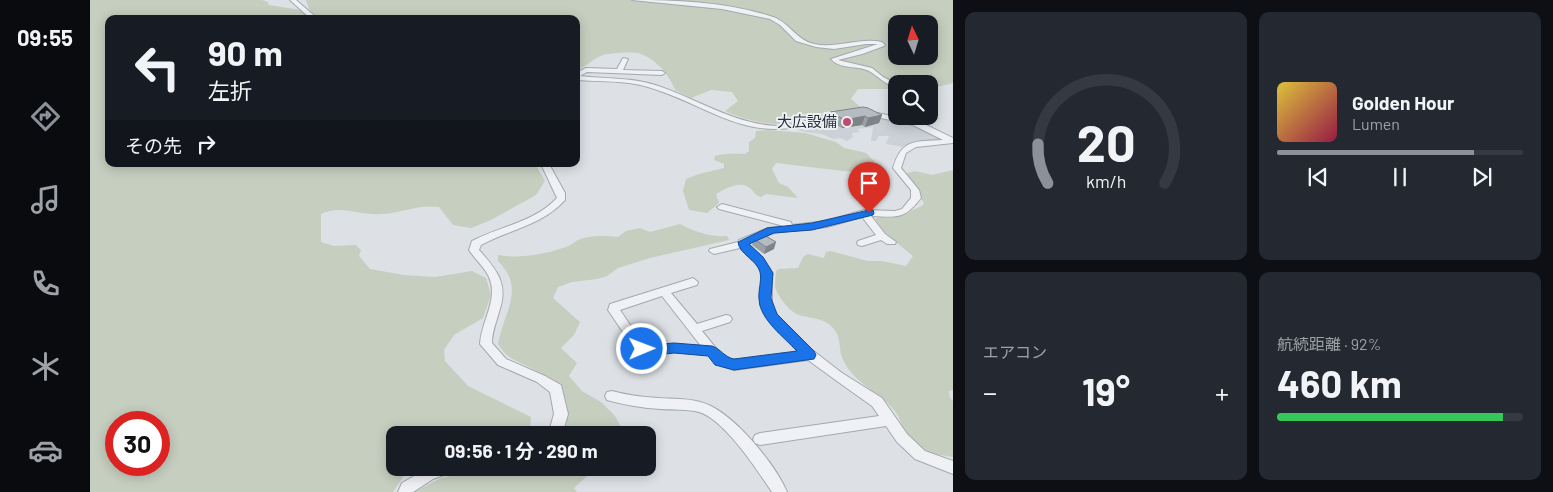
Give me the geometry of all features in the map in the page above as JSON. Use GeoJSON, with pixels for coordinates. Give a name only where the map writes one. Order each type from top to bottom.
{"type":"FeatureCollection","features":[{"type":"Feature","properties":{"kind":"street"},"geometry":{"type":"LineString","coordinates":[[292,0],[310,15]]}},
{"type":"Feature","properties":{"kind":"street"},"geometry":{"type":"LineString","coordinates":[[635,0],[729,9],[772,18],[780,22],[798,40],[817,46],[844,46],[863,42],[880,44],[882,45],[860,53],[834,59],[838,63],[870,69],[888,82]]}},
{"type":"Feature","properties":{"kind":"street"},"geometry":{"type":"LineString","coordinates":[[619,72],[625,59]]}},
{"type":"Feature","properties":{"kind":"street"},"geometry":{"type":"LineString","coordinates":[[580,74],[586,70],[662,73]]}},
{"type":"Feature","properties":{"kind":"street"},"geometry":{"type":"LineString","coordinates":[[580,77],[624,80],[645,84],[736,121],[771,127],[800,126],[828,116],[855,112],[903,119],[930,129],[953,141]]}},
{"type":"Feature","properties":{"kind":"street"},"geometry":{"type":"LineString","coordinates":[[932,125],[952,138],[953,141]]}},
{"type":"Feature","properties":{"kind":"street"},"geometry":{"type":"LineString","coordinates":[[714,251],[743,244],[771,230],[812,226],[864,213],[896,214],[905,211],[916,198],[915,190],[897,168],[905,149],[912,146],[953,141]]}},
{"type":"Feature","properties":{"kind":"street"},"geometry":{"type":"LineString","coordinates":[[547,167],[561,194],[562,198],[558,204],[537,219],[484,238],[476,243],[474,250],[498,282],[499,297],[486,332],[486,344],[502,362],[541,379],[556,389],[561,414],[558,426]]}},
{"type":"Feature","properties":{"kind":"street"},"geometry":{"type":"LineString","coordinates":[[722,207],[742,210],[781,224],[833,222]]}},
{"type":"Feature","properties":{"kind":"street"},"geometry":{"type":"LineString","coordinates":[[862,243],[886,239],[864,213]]}},
{"type":"Feature","properties":{"kind":"street"},"geometry":{"type":"LineString","coordinates":[[743,244],[759,260],[767,273],[765,298],[772,317],[809,355],[877,402],[906,442],[920,455],[953,468]]}},
{"type":"Feature","properties":{"kind":"street"},"geometry":{"type":"LineString","coordinates":[[692,282],[614,307],[614,310],[639,346],[648,351],[674,348],[712,351]]}},
{"type":"Feature","properties":{"kind":"street"},"geometry":{"type":"LineString","coordinates":[[664,292],[720,361],[734,365],[809,355]]}},
{"type":"Feature","properties":{"kind":"street"},"geometry":{"type":"LineString","coordinates":[[694,329],[726,319]]}},
{"type":"Feature","properties":{"kind":"street"},"geometry":{"type":"LineString","coordinates":[[612,396],[640,403],[700,407],[711,411],[736,433],[780,492]]}},
{"type":"Feature","properties":{"kind":"street"},"geometry":{"type":"LineString","coordinates":[[760,439],[890,420]]}},
{"type":"Feature","properties":{"kind":"street"},"geometry":{"type":"LineString","coordinates":[[405,492],[407,488],[425,476]]}},
{"type":"Feature","properties":{"kind":"shaded area"},"geometry":{"type":"Polygon","coordinates":[[[851,114],[888,117],[888,125],[915,125],[947,140],[904,147],[886,144],[889,136],[879,136],[876,141],[871,141],[873,127],[857,129],[860,132],[852,133],[853,137],[847,141],[797,129],[826,119],[851,114]]]}},
{"type":"Feature","properties":{"kind":"green space"},"geometry":{"type":"Polygon","coordinates":[[[90,0],[262,0],[268,2],[269,5],[300,10],[307,15],[105,15],[105,167],[537,167],[545,181],[536,195],[491,220],[471,228],[453,225],[439,207],[431,206],[382,214],[336,210],[321,214],[321,242],[334,246],[356,245],[361,250],[359,256],[370,269],[404,275],[435,277],[472,271],[486,278],[491,295],[483,318],[454,335],[444,350],[445,361],[468,386],[531,417],[530,426],[386,426],[386,476],[404,476],[393,492],[90,492],[90,0]]]}},
{"type":"Feature","properties":{"kind":"green space"},"geometry":{"type":"Polygon","coordinates":[[[306,0],[953,0],[953,83],[938,87],[938,75],[888,75],[888,89],[858,89],[851,99],[864,110],[831,111],[791,124],[772,124],[743,118],[725,111],[738,101],[732,92],[711,90],[691,98],[675,90],[670,79],[657,64],[647,56],[638,53],[603,55],[580,68],[580,15],[314,15],[310,11],[306,0]]]}},
{"type":"Feature","properties":{"kind":"green space"},"geometry":{"type":"Polygon","coordinates":[[[756,131],[805,133],[836,142],[844,148],[866,153],[875,162],[867,166],[865,171],[852,172],[776,163],[772,169],[779,183],[788,187],[798,198],[766,194],[761,197],[756,195],[747,186],[738,185],[716,194],[719,203],[707,213],[689,210],[683,191],[686,179],[724,168],[724,164],[714,160],[715,156],[745,154],[749,151],[749,142],[755,138],[756,131]]]}},
{"type":"Feature","properties":{"kind":"green space"},"geometry":{"type":"Polygon","coordinates":[[[953,170],[953,390],[949,391],[950,398],[953,401],[953,457],[934,454],[917,447],[906,434],[898,416],[889,404],[859,380],[846,366],[841,354],[838,335],[833,327],[815,318],[799,315],[792,311],[780,297],[775,283],[776,271],[779,269],[798,268],[803,257],[808,254],[824,258],[826,252],[830,251],[868,261],[882,261],[906,266],[913,256],[885,233],[875,219],[881,216],[898,216],[922,206],[924,203],[905,174],[915,171],[932,175],[953,170]]]}},
{"type":"Feature","properties":{"kind":"green space"},"geometry":{"type":"Polygon","coordinates":[[[680,224],[703,233],[727,236],[729,240],[650,258],[618,268],[607,276],[572,282],[558,287],[553,298],[580,322],[574,335],[561,348],[577,363],[569,376],[582,391],[601,402],[615,416],[620,426],[566,426],[568,412],[566,402],[558,387],[542,374],[508,356],[498,344],[511,301],[512,291],[511,281],[498,261],[498,255],[523,256],[541,254],[566,247],[588,237],[618,237],[626,231],[640,228],[650,232],[680,224]]]}},
{"type":"Feature","properties":{"kind":"green space"},"geometry":{"type":"Polygon","coordinates":[[[450,476],[587,476],[574,488],[577,492],[414,492],[441,478],[450,476]]]}},
{"type":"Feature","properties":{"kind":"building"},"geometry":{"type":"Polygon","coordinates":[[[863,107],[882,115],[845,120],[830,112],[863,107]]]}},
{"type":"Feature","properties":{"kind":"building"},"geometry":{"type":"Polygon","coordinates":[[[764,235],[776,242],[766,247],[754,239],[764,235]]]}},
{"type":"Feature","properties":{"kind":"place","name":"大広設備"},"geometry":{"type":"Point","coordinates":[847,122]}},
{"type":"Feature","properties":{"kind":"route"},"geometry":{"type":"LineString","coordinates":[[642,349],[644,351],[674,348],[712,351],[718,360],[734,365],[809,355],[772,317],[765,298],[767,273],[759,260],[743,245],[743,242],[771,230],[812,226],[869,213]]}}]}
